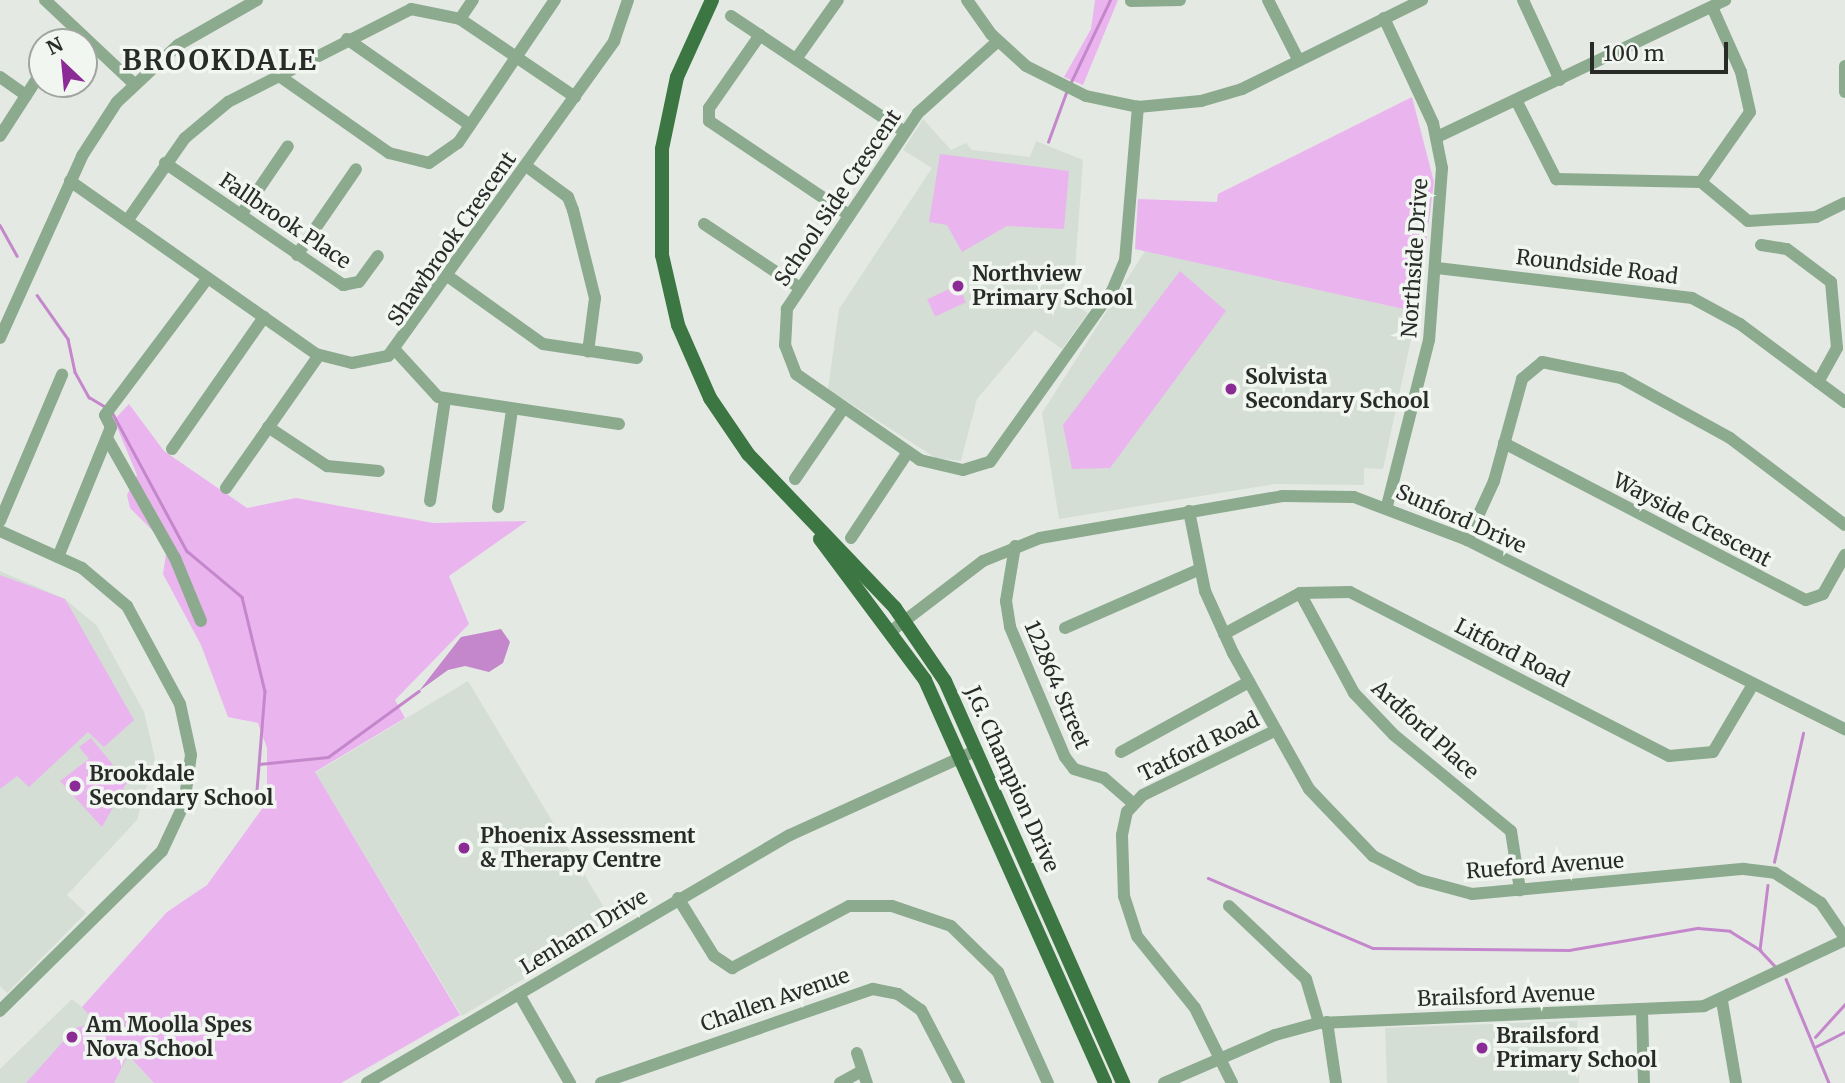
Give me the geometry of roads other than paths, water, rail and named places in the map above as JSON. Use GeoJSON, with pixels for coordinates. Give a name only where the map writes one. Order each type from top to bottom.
{"type":"FeatureCollection","features":[{"type":"Feature","properties":{"kind":"main road","name":"J.G. Champion Drive"},"geometry":{"type":"LineString","coordinates":[[712,0],[689,44],[667,114],[659,219],[668,288],[710,398],[748,454],[812,526],[905,620],[945,681],[1123,1083]]}},
{"type":"Feature","properties":{"kind":"main road","name":"J.G. Champion Drive"},"geometry":{"type":"LineString","coordinates":[[812,526],[925,680],[1105,1083]]}},
{"type":"Feature","properties":{"kind":"street"},"geometry":{"type":"LineString","coordinates":[[45,0],[74,28]]}},
{"type":"Feature","properties":{"kind":"street"},"geometry":{"type":"LineString","coordinates":[[1,330],[70,181],[98,128],[134,84],[186,39],[257,0]]}},
{"type":"Feature","properties":{"kind":"street"},"geometry":{"type":"LineString","coordinates":[[460,19],[473,0]]}},
{"type":"Feature","properties":{"kind":"street"},"geometry":{"type":"LineString","coordinates":[[278,75],[409,163],[439,159],[470,125],[555,0]]}},
{"type":"Feature","properties":{"kind":"street","name":"Shawbrook Crescent"},"geometry":{"type":"LineString","coordinates":[[70,181],[319,355],[352,363],[396,351],[614,41],[628,0]]}},
{"type":"Feature","properties":{"kind":"street"},"geometry":{"type":"LineString","coordinates":[[796,59],[838,0]]}},
{"type":"Feature","properties":{"kind":"street"},"geometry":{"type":"LineString","coordinates":[[967,0],[998,41],[1060,85],[1075,92],[1138,107],[1201,101],[1299,61],[1422,0]]}},
{"type":"Feature","properties":{"kind":"street"},"geometry":{"type":"LineString","coordinates":[[1131,1],[1180,0]]}},
{"type":"Feature","properties":{"kind":"street"},"geometry":{"type":"LineString","coordinates":[[1268,0],[1299,61]]}},
{"type":"Feature","properties":{"kind":"street"},"geometry":{"type":"LineString","coordinates":[[1523,0],[1560,80]]}},
{"type":"Feature","properties":{"kind":"street"},"geometry":{"type":"LineString","coordinates":[[1437,137],[1725,0]]}},
{"type":"Feature","properties":{"kind":"street"},"geometry":{"type":"LineString","coordinates":[[1701,182],[1751,112],[1741,72],[1712,7]]}},
{"type":"Feature","properties":{"kind":"street"},"geometry":{"type":"LineString","coordinates":[[127,221],[165,163],[206,119],[278,75],[411,9],[460,19],[575,97]]}},
{"type":"Feature","properties":{"kind":"street"},"geometry":{"type":"LineString","coordinates":[[731,16],[905,132]]}},
{"type":"Feature","properties":{"kind":"street","name":"Northside Drive"},"geometry":{"type":"LineString","coordinates":[[1384,18],[1437,137],[1437,268],[1418,394],[1387,506]]}},
{"type":"Feature","properties":{"kind":"street"},"geometry":{"type":"LineString","coordinates":[[760,35],[709,108],[709,121],[849,215]]}},
{"type":"Feature","properties":{"kind":"street"},"geometry":{"type":"LineString","coordinates":[[347,40],[470,125]]}},
{"type":"Feature","properties":{"kind":"street","name":"School Side Crescent"},"geometry":{"type":"LineString","coordinates":[[998,41],[905,132],[787,309],[788,358],[807,385],[908,452],[947,469],[990,462],[1079,341],[1125,261],[1138,107]]}},
{"type":"Feature","properties":{"kind":"street"},"geometry":{"type":"LineString","coordinates":[[98,51],[134,84]]}},
{"type":"Feature","properties":{"kind":"street"},"geometry":{"type":"LineString","coordinates":[[1845,66],[1845,92]]}},
{"type":"Feature","properties":{"kind":"street"},"geometry":{"type":"LineString","coordinates":[[0,77],[26,95]]}},
{"type":"Feature","properties":{"kind":"street"},"geometry":{"type":"LineString","coordinates":[[0,136],[28,92]]}},
{"type":"Feature","properties":{"kind":"street"},"geometry":{"type":"LineString","coordinates":[[1516,100],[1556,179],[1701,182],[1748,221],[1816,217],[1845,203]]}},
{"type":"Feature","properties":{"kind":"street"},"geometry":{"type":"LineString","coordinates":[[241,215],[288,146]]}},
{"type":"Feature","properties":{"kind":"street","name":"Fallbrook Place"},"geometry":{"type":"LineString","coordinates":[[165,163],[297,255],[349,287],[377,256]]}},
{"type":"Feature","properties":{"kind":"street"},"geometry":{"type":"LineString","coordinates":[[526,166],[568,197],[573,209],[595,298],[588,352]]}},
{"type":"Feature","properties":{"kind":"street"},"geometry":{"type":"LineString","coordinates":[[297,255],[356,169]]}},
{"type":"Feature","properties":{"kind":"street"},"geometry":{"type":"LineString","coordinates":[[704,224],[800,288]]}},
{"type":"Feature","properties":{"kind":"street"},"geometry":{"type":"LineString","coordinates":[[1761,245],[1787,248],[1831,282],[1837,348],[1818,382]]}},
{"type":"Feature","properties":{"kind":"street","name":"Roundside Road"},"geometry":{"type":"LineString","coordinates":[[1437,268],[1692,298],[1740,324],[1845,402]]}},
{"type":"Feature","properties":{"kind":"street"},"geometry":{"type":"LineString","coordinates":[[449,277],[531,338],[588,352],[637,358]]}},
{"type":"Feature","properties":{"kind":"street"},"geometry":{"type":"LineString","coordinates":[[58,557],[107,438],[109,410],[208,278]]}},
{"type":"Feature","properties":{"kind":"street"},"geometry":{"type":"LineString","coordinates":[[172,449],[264,317]]}},
{"type":"Feature","properties":{"kind":"street"},"geometry":{"type":"LineString","coordinates":[[396,351],[419,382],[445,399],[619,424]]}},
{"type":"Feature","properties":{"kind":"street"},"geometry":{"type":"LineString","coordinates":[[226,488],[319,355]]}},
{"type":"Feature","properties":{"kind":"street"},"geometry":{"type":"LineString","coordinates":[[1467,540],[1533,364],[1596,369],[1720,431],[1845,525]]}},
{"type":"Feature","properties":{"kind":"street"},"geometry":{"type":"LineString","coordinates":[[0,522],[62,375]]}},
{"type":"Feature","properties":{"kind":"street"},"geometry":{"type":"LineString","coordinates":[[430,501],[445,399]]}},
{"type":"Feature","properties":{"kind":"street"},"geometry":{"type":"LineString","coordinates":[[795,479],[843,408]]}},
{"type":"Feature","properties":{"kind":"street"},"geometry":{"type":"LineString","coordinates":[[498,507],[512,410]]}},
{"type":"Feature","properties":{"kind":"street"},"geometry":{"type":"LineString","coordinates":[[268,428],[327,466],[379,471]]}},
{"type":"Feature","properties":{"kind":"street"},"geometry":{"type":"LineString","coordinates":[[107,438],[175,558],[201,621]]}},
{"type":"Feature","properties":{"kind":"street","name":"Wayside Crescent"},"geometry":{"type":"LineString","coordinates":[[1504,443],[1806,600],[1823,594],[1845,555]]}},
{"type":"Feature","properties":{"kind":"street"},"geometry":{"type":"LineString","coordinates":[[852,538],[908,452]]}},
{"type":"Feature","properties":{"kind":"street","name":"Sunford Drive"},"geometry":{"type":"LineString","coordinates":[[890,632],[957,578],[1015,546],[1074,529],[1309,495],[1387,506],[1467,540],[1752,686],[1845,729]]}},
{"type":"Feature","properties":{"kind":"street","name":"Rueford Avenue"},"geometry":{"type":"LineString","coordinates":[[1189,511],[1198,570],[1224,634],[1249,682],[1327,813],[1373,856],[1446,889],[1520,890],[1754,870],[1807,891],[1845,939]]}},
{"type":"Feature","properties":{"kind":"street"},"geometry":{"type":"LineString","coordinates":[[0,531],[58,557],[112,589],[138,623],[186,723],[188,789],[162,851],[0,1011]]}},
{"type":"Feature","properties":{"kind":"street","name":"122864 Street"},"geometry":{"type":"LineString","coordinates":[[1015,546],[1006,601],[1010,627],[1065,757],[1133,803]]}},
{"type":"Feature","properties":{"kind":"street"},"geometry":{"type":"LineString","coordinates":[[1065,628],[1198,570]]}},
{"type":"Feature","properties":{"kind":"street","name":"Litford Road"},"geometry":{"type":"LineString","coordinates":[[1224,634],[1300,593],[1350,592],[1669,756],[1713,751],[1752,686]]}},
{"type":"Feature","properties":{"kind":"street","name":"Ardford Place"},"geometry":{"type":"LineString","coordinates":[[1300,593],[1354,693],[1394,735],[1511,831],[1520,890]]}},
{"type":"Feature","properties":{"kind":"street"},"geometry":{"type":"LineString","coordinates":[[1121,752],[1249,682]]}},
{"type":"Feature","properties":{"kind":"street","name":"Tatford Road"},"geometry":{"type":"LineString","coordinates":[[1232,1083],[1195,1008],[1142,946],[1130,918],[1122,835],[1133,803],[1276,730]]}},
{"type":"Feature","properties":{"kind":"street","name":"Lenham Drive"},"geometry":{"type":"LineString","coordinates":[[367,1083],[678,898],[790,835],[977,750]]}},
{"type":"Feature","properties":{"kind":"street"},"geometry":{"type":"LineString","coordinates":[[678,898],[714,956],[732,968],[849,906],[892,906],[951,926],[998,972],[1048,1083]]}},
{"type":"Feature","properties":{"kind":"street"},"geometry":{"type":"LineString","coordinates":[[1229,906],[1306,979],[1323,1022],[1336,1083]]}},
{"type":"Feature","properties":{"kind":"street","name":"Brailsford Avenue"},"geometry":{"type":"LineString","coordinates":[[1164,1083],[1219,1057],[1323,1022],[1642,1012],[1722,1001],[1845,939]]}},
{"type":"Feature","properties":{"kind":"street","name":"Challen Avenue"},"geometry":{"type":"LineString","coordinates":[[601,1083],[873,989],[898,994],[921,1010],[959,1083]]}},
{"type":"Feature","properties":{"kind":"street"},"geometry":{"type":"LineString","coordinates":[[519,994],[570,1083]]}},
{"type":"Feature","properties":{"kind":"street"},"geometry":{"type":"LineString","coordinates":[[1722,1001],[1736,1083]]}},
{"type":"Feature","properties":{"kind":"street"},"geometry":{"type":"LineString","coordinates":[[1642,1012],[1644,1083]]}},
{"type":"Feature","properties":{"kind":"street"},"geometry":{"type":"LineString","coordinates":[[840,1083],[865,1077],[857,1053]]}},
{"type":"Feature","properties":{"kind":"waterway"},"geometry":{"type":"LineString","coordinates":[[1070,84],[1110,0]]}},
{"type":"Feature","properties":{"kind":"waterway"},"geometry":{"type":"LineString","coordinates":[[1048,142],[1067,90]]}},
{"type":"Feature","properties":{"kind":"waterway"},"geometry":{"type":"LineString","coordinates":[[0,225],[17,256]]}},
{"type":"Feature","properties":{"kind":"waterway"},"geometry":{"type":"LineString","coordinates":[[37,295],[68,339],[75,372],[89,397],[107,408]]}},
{"type":"Feature","properties":{"kind":"waterway"},"geometry":{"type":"LineString","coordinates":[[112,412],[187,551],[242,597],[265,691],[257,791]]}},
{"type":"Feature","properties":{"kind":"waterway"},"geometry":{"type":"LineString","coordinates":[[259,764],[328,757],[419,691]]}},
{"type":"Feature","properties":{"kind":"waterway"},"geometry":{"type":"LineString","coordinates":[[1774,862],[1803,733]]}},
{"type":"Feature","properties":{"kind":"waterway"},"geometry":{"type":"LineString","coordinates":[[1208,878],[1373,948],[1569,950],[1698,928],[1730,931],[1760,950]]}},
{"type":"Feature","properties":{"kind":"waterway"},"geometry":{"type":"LineString","coordinates":[[1768,885],[1760,950],[1776,967]]}},
{"type":"Feature","properties":{"kind":"waterway"},"geometry":{"type":"LineString","coordinates":[[1786,979],[1829,1083]]}},
{"type":"Feature","properties":{"kind":"waterway"},"geometry":{"type":"LineString","coordinates":[[1815,1037],[1845,1004]]}},
{"type":"Feature","properties":{"kind":"waterway"},"geometry":{"type":"LineString","coordinates":[[1815,1047],[1845,1032]]}},
{"type":"Feature","properties":{"kind":"place","name":"Northview Primary School"},"geometry":{"type":"Point","coordinates":[958,286]}},
{"type":"Feature","properties":{"kind":"place","name":"Solvista Secondary School"},"geometry":{"type":"Point","coordinates":[1231,389]}},
{"type":"Feature","properties":{"kind":"place","name":"Brookdale Secondary School"},"geometry":{"type":"Point","coordinates":[75,786]}},
{"type":"Feature","properties":{"kind":"place","name":"Phoenix Assessment & Therapy Centre"},"geometry":{"type":"Point","coordinates":[464,848]}},
{"type":"Feature","properties":{"kind":"place","name":"Am Moolla Spes Nova School"},"geometry":{"type":"Point","coordinates":[72,1037]}},
{"type":"Feature","properties":{"kind":"place","name":"Brailsford Primary School"},"geometry":{"type":"Point","coordinates":[1482,1048]}},
{"type":"Feature","properties":{"kind":"district","name":"BROOKDALE"},"geometry":{"type":"Point","coordinates":[220,60]}}]}
